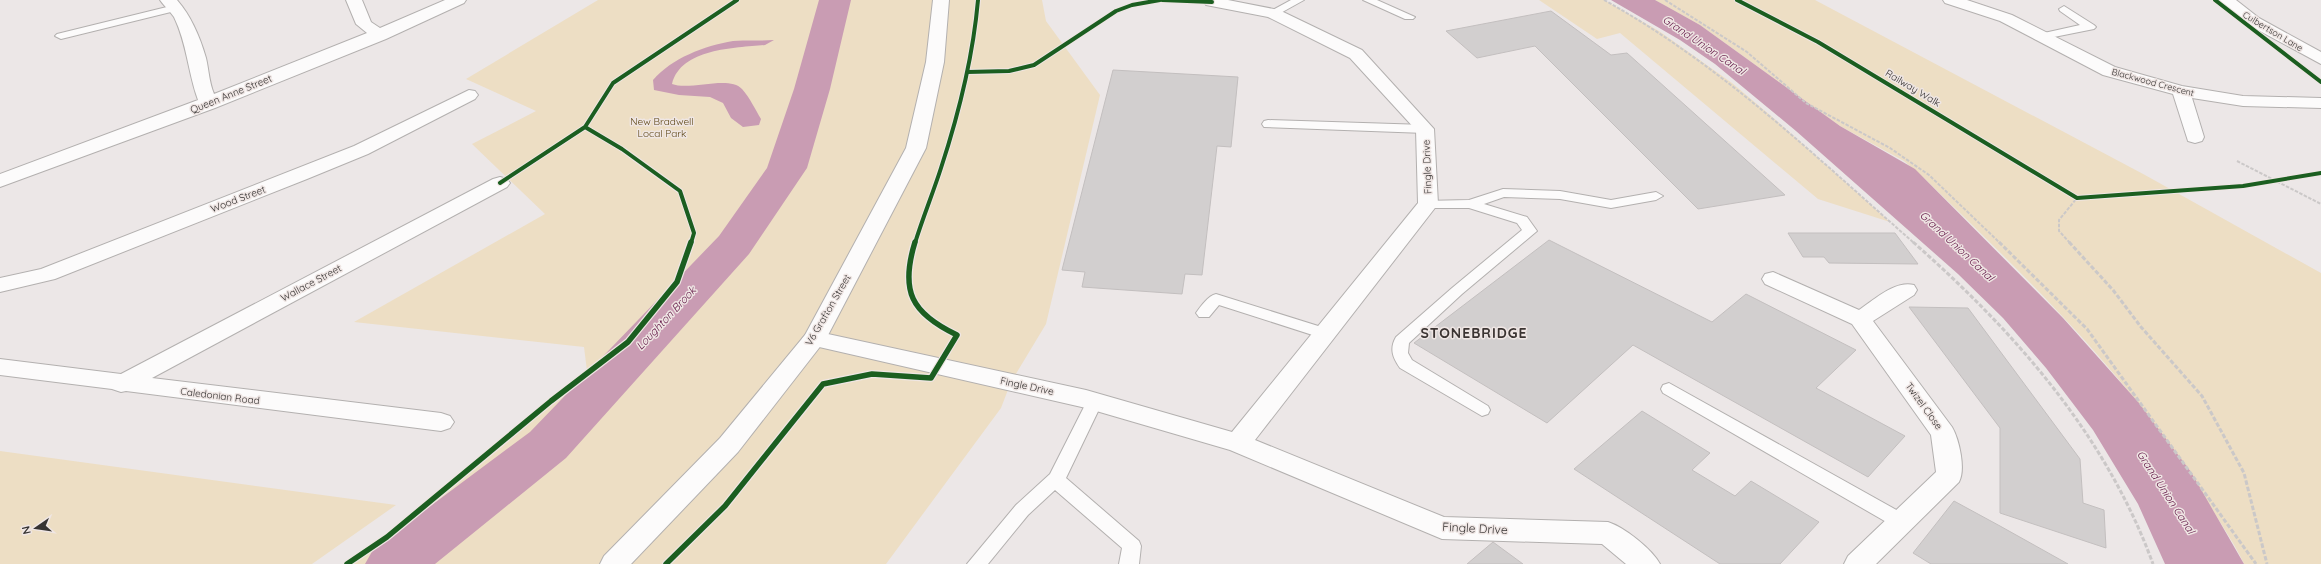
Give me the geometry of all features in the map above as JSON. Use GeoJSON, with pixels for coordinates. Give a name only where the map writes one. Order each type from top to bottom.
{"type":"FeatureCollection","features":[{"type":"Feature","properties":{"kind":"street"},"geometry":{"type":"LineString","coordinates":[[354,0],[359,8],[364,24],[380,35]]}},
{"type":"Feature","properties":{"kind":"street","name":"Queen Anne Street"},"geometry":{"type":"LineString","coordinates":[[0,182],[208,104],[380,35],[458,0]]}},
{"type":"Feature","properties":{"kind":"street","name":"V6 Grafton Street"},"geometry":{"type":"LineString","coordinates":[[614,564],[729,445],[814,339],[916,148],[935,62],[940,0]]}},
{"type":"Feature","properties":{"kind":"street","name":"Blackwood Crescent"},"geometry":{"type":"LineString","coordinates":[[1951,0],[2006,18],[2040,37],[2109,71],[2181,91],[2243,101],[2321,103]]}},
{"type":"Feature","properties":{"kind":"street","name":"Culbertson Lane"},"geometry":{"type":"LineString","coordinates":[[2226,0],[2253,21],[2321,59]]}},
{"type":"Feature","properties":{"kind":"street","name":"Fingle Drive"},"geometry":{"type":"LineString","coordinates":[[1213,1],[1273,13],[1356,54],[1425,129],[1428,204],[1238,443]]}},
{"type":"Feature","properties":{"kind":"street"},"geometry":{"type":"LineString","coordinates":[[172,4],[181,15],[197,58],[200,81],[208,104]]}},
{"type":"Feature","properties":{"kind":"street"},"geometry":{"type":"LineString","coordinates":[[2181,91],[2195,137]]}},
{"type":"Feature","properties":{"kind":"street","name":"Wood Street"},"geometry":{"type":"LineString","coordinates":[[0,285],[47,274],[300,175],[361,150],[469,95]]}},
{"type":"Feature","properties":{"kind":"street","name":"Wallace Street"},"geometry":{"type":"LineString","coordinates":[[122,384],[500,183]]}},
{"type":"Feature","properties":{"kind":"street","name":"Twizel Close"},"geometry":{"type":"LineString","coordinates":[[1773,279],[1860,319],[1943,433],[1950,476],[1859,564]]}},
{"type":"Feature","properties":{"kind":"street"},"geometry":{"type":"LineString","coordinates":[[1860,319],[1906,290]]}},
{"type":"Feature","properties":{"kind":"street","name":"Fingle Drive"},"geometry":{"type":"LineString","coordinates":[[814,339],[1094,401],[1238,443],[1442,528],[1608,532],[1646,564]]}},
{"type":"Feature","properties":{"kind":"street","name":"Caledonian Road"},"geometry":{"type":"LineString","coordinates":[[0,367],[122,384],[441,422]]}},
{"type":"Feature","properties":{"kind":"lane"},"geometry":{"type":"LineString","coordinates":[[1273,13],[1299,0]]}},
{"type":"Feature","properties":{"kind":"lane"},"geometry":{"type":"LineString","coordinates":[[1368,0],[1409,17]]}},
{"type":"Feature","properties":{"kind":"lane"},"geometry":{"type":"LineString","coordinates":[[61,36],[172,4]]}},
{"type":"Feature","properties":{"kind":"lane"},"geometry":{"type":"LineString","coordinates":[[2040,37],[2090,27],[2064,9]]}},
{"type":"Feature","properties":{"kind":"lane"},"geometry":{"type":"LineString","coordinates":[[1268,124],[1425,129]]}},
{"type":"Feature","properties":{"kind":"lane"},"geometry":{"type":"LineString","coordinates":[[1470,204],[1502,193],[1560,195],[1611,204],[1656,196]]}},
{"type":"Feature","properties":{"kind":"lane"},"geometry":{"type":"LineString","coordinates":[[1428,204],[1470,204],[1522,220],[1528,225],[1530,231],[1457,291],[1402,341],[1399,348],[1400,356],[1406,364],[1482,410]]}},
{"type":"Feature","properties":{"kind":"lane"},"geometry":{"type":"LineString","coordinates":[[1204,313],[1216,299],[1325,334]]}},
{"type":"Feature","properties":{"kind":"lane"},"geometry":{"type":"LineString","coordinates":[[1669,389],[1902,522]]}},
{"type":"Feature","properties":{"kind":"lane"},"geometry":{"type":"LineString","coordinates":[[977,564],[1022,510],[1057,478],[1094,401]]}},
{"type":"Feature","properties":{"kind":"lane"},"geometry":{"type":"LineString","coordinates":[[1057,478],[1060,484],[1132,546],[1129,564]]}},
{"type":"Feature","properties":{"kind":"path"},"geometry":{"type":"LineString","coordinates":[[1604,0],[1659,31],[1732,83],[1917,245],[1995,318],[2027,354],[2087,435],[2134,516],[2153,564]]}},
{"type":"Feature","properties":{"kind":"path"},"geometry":{"type":"LineString","coordinates":[[1665,0],[1747,52],[1806,102],[1890,148],[1929,175],[2016,258],[2086,329],[2256,564]]}},
{"type":"Feature","properties":{"kind":"path"},"geometry":{"type":"LineString","coordinates":[[2237,161],[2280,181],[2321,204]]}},
{"type":"Feature","properties":{"kind":"path"},"geometry":{"type":"LineString","coordinates":[[2265,183],[2286,180]]}},
{"type":"Feature","properties":{"kind":"path"},"geometry":{"type":"LineString","coordinates":[[2070,194],[2077,198],[2084,197]]}},
{"type":"Feature","properties":{"kind":"path"},"geometry":{"type":"LineString","coordinates":[[2077,198],[2059,220],[2059,231],[2113,290],[2141,327],[2202,396],[2244,473],[2266,564]]}},
{"type":"Feature","properties":{"kind":"green space","name":"New Bradwell Local Park"},"geometry":{"type":"Polygon","coordinates":[[[598,0],[1042,0],[1046,21],[1100,95],[1046,324],[1011,382],[1001,408],[886,564],[347,564],[387,537],[587,371],[584,347],[354,322],[545,214],[472,144],[536,111],[466,79],[598,0]]]}},
{"type":"Feature","properties":{"kind":"green space"},"geometry":{"type":"Polygon","coordinates":[[[1539,0],[1604,0],[1659,31],[1732,83],[1890,222],[1818,199],[1620,33],[1597,39],[1539,0]]]}},
{"type":"Feature","properties":{"kind":"green space"},"geometry":{"type":"Polygon","coordinates":[[[1655,0],[1815,0],[2145,175],[2321,273],[2321,564],[2244,564],[2230,538],[2184,465],[2152,421],[2117,378],[2081,336],[2043,296],[1925,179],[1904,161],[1840,126],[1700,25],[1655,0]]]}},
{"type":"Feature","properties":{"kind":"green space"},"geometry":{"type":"Polygon","coordinates":[[[0,451],[396,505],[312,564],[0,564],[0,451]]]}},
{"type":"Feature","properties":{"kind":"water","name":"Grand Union Canal"},"geometry":{"type":"Polygon","coordinates":[[[1611,0],[1655,0],[1666,6],[1700,25],[1840,126],[1915,169],[2063,318],[2139,403],[2191,472],[2244,564],[2165,564],[2138,504],[2093,430],[2046,368],[2003,318],[1958,274],[1796,131],[1715,64],[1680,40],[1611,0]]]}},
{"type":"Feature","properties":{"kind":"water"},"geometry":{"type":"Polygon","coordinates":[[[774,40],[765,45],[725,49],[698,57],[686,63],[677,72],[672,84],[689,86],[728,83],[736,85],[748,96],[761,119],[759,125],[743,127],[731,118],[723,103],[710,97],[679,95],[654,90],[653,80],[669,65],[689,54],[711,46],[733,41],[774,40]]]}},
{"type":"Feature","properties":{"kind":"building"},"geometry":{"type":"Polygon","coordinates":[[[1551,11],[1611,55],[1627,53],[1785,195],[1698,209],[1535,46],[1477,58],[1446,31],[1551,11]]]}},
{"type":"Feature","properties":{"kind":"building"},"geometry":{"type":"Polygon","coordinates":[[[1113,70],[1238,77],[1231,147],[1217,146],[1202,275],[1185,274],[1182,294],[1082,287],[1085,272],[1062,270],[1113,70]]]}},
{"type":"Feature","properties":{"kind":"building"},"geometry":{"type":"Polygon","coordinates":[[[1788,233],[1895,233],[1918,264],[1829,263],[1824,257],[1803,257],[1788,233]]]}},
{"type":"Feature","properties":{"kind":"building"},"geometry":{"type":"Polygon","coordinates":[[[1549,240],[1712,322],[1746,294],[1856,350],[1816,388],[1905,436],[1868,477],[1633,345],[1547,423],[1414,343],[1549,240]]]}},
{"type":"Feature","properties":{"kind":"building"},"geometry":{"type":"Polygon","coordinates":[[[1909,307],[1968,308],[2080,459],[2083,503],[2104,510],[2106,548],[2000,513],[2000,428],[1909,307]]]}},
{"type":"Feature","properties":{"kind":"building"},"geometry":{"type":"Polygon","coordinates":[[[1642,411],[1710,453],[1692,470],[1735,496],[1751,481],[1819,522],[1780,564],[1720,564],[1574,469],[1642,411]]]}},
{"type":"Feature","properties":{"kind":"building"},"geometry":{"type":"Polygon","coordinates":[[[1954,501],[2068,564],[1931,564],[1913,553],[1954,501]]]}},
{"type":"Feature","properties":{"kind":"building"},"geometry":{"type":"Polygon","coordinates":[[[1493,542],[1523,564],[1467,564],[1493,542]]]}},
{"type":"Feature","properties":{"kind":"waterway","name":"Loughton Brook"},"geometry":{"type":"LineString","coordinates":[[394,564],[548,445],[734,245],[787,168],[812,89],[835,0]]}},
{"type":"Feature","properties":{"kind":"cycle path"},"geometry":{"type":"LineString","coordinates":[[347,564],[387,537],[551,401],[628,342],[677,282],[694,233],[680,191],[622,149],[585,127],[613,83],[737,0]]}},
{"type":"Feature","properties":{"kind":"cycle path"},"geometry":{"type":"LineString","coordinates":[[666,564],[725,506],[823,384],[872,374],[931,378],[957,335],[942,328],[922,313],[912,300],[907,280],[909,265],[918,231],[941,169],[959,107],[973,43],[978,0]]}},
{"type":"Feature","properties":{"kind":"cycle path"},"geometry":{"type":"LineString","coordinates":[[967,72],[1009,71],[1026,68],[1055,53],[1105,17],[1116,11],[1132,5],[1160,0]]}},
{"type":"Feature","properties":{"kind":"cycle path"},"geometry":{"type":"LineString","coordinates":[[1162,0],[1212,2]]}},
{"type":"Feature","properties":{"kind":"cycle path","name":"Railway Walk"},"geometry":{"type":"LineString","coordinates":[[1737,0],[1818,42],[2077,198],[2243,186],[2321,173]]}},
{"type":"Feature","properties":{"kind":"cycle path"},"geometry":{"type":"LineString","coordinates":[[2215,0],[2321,82]]}},
{"type":"Feature","properties":{"kind":"cycle path"},"geometry":{"type":"LineString","coordinates":[[500,183],[585,127]]}},
{"type":"Feature","properties":{"kind":"district","name":"STONEBRIDGE"},"geometry":{"type":"Point","coordinates":[1474,333]}}]}
